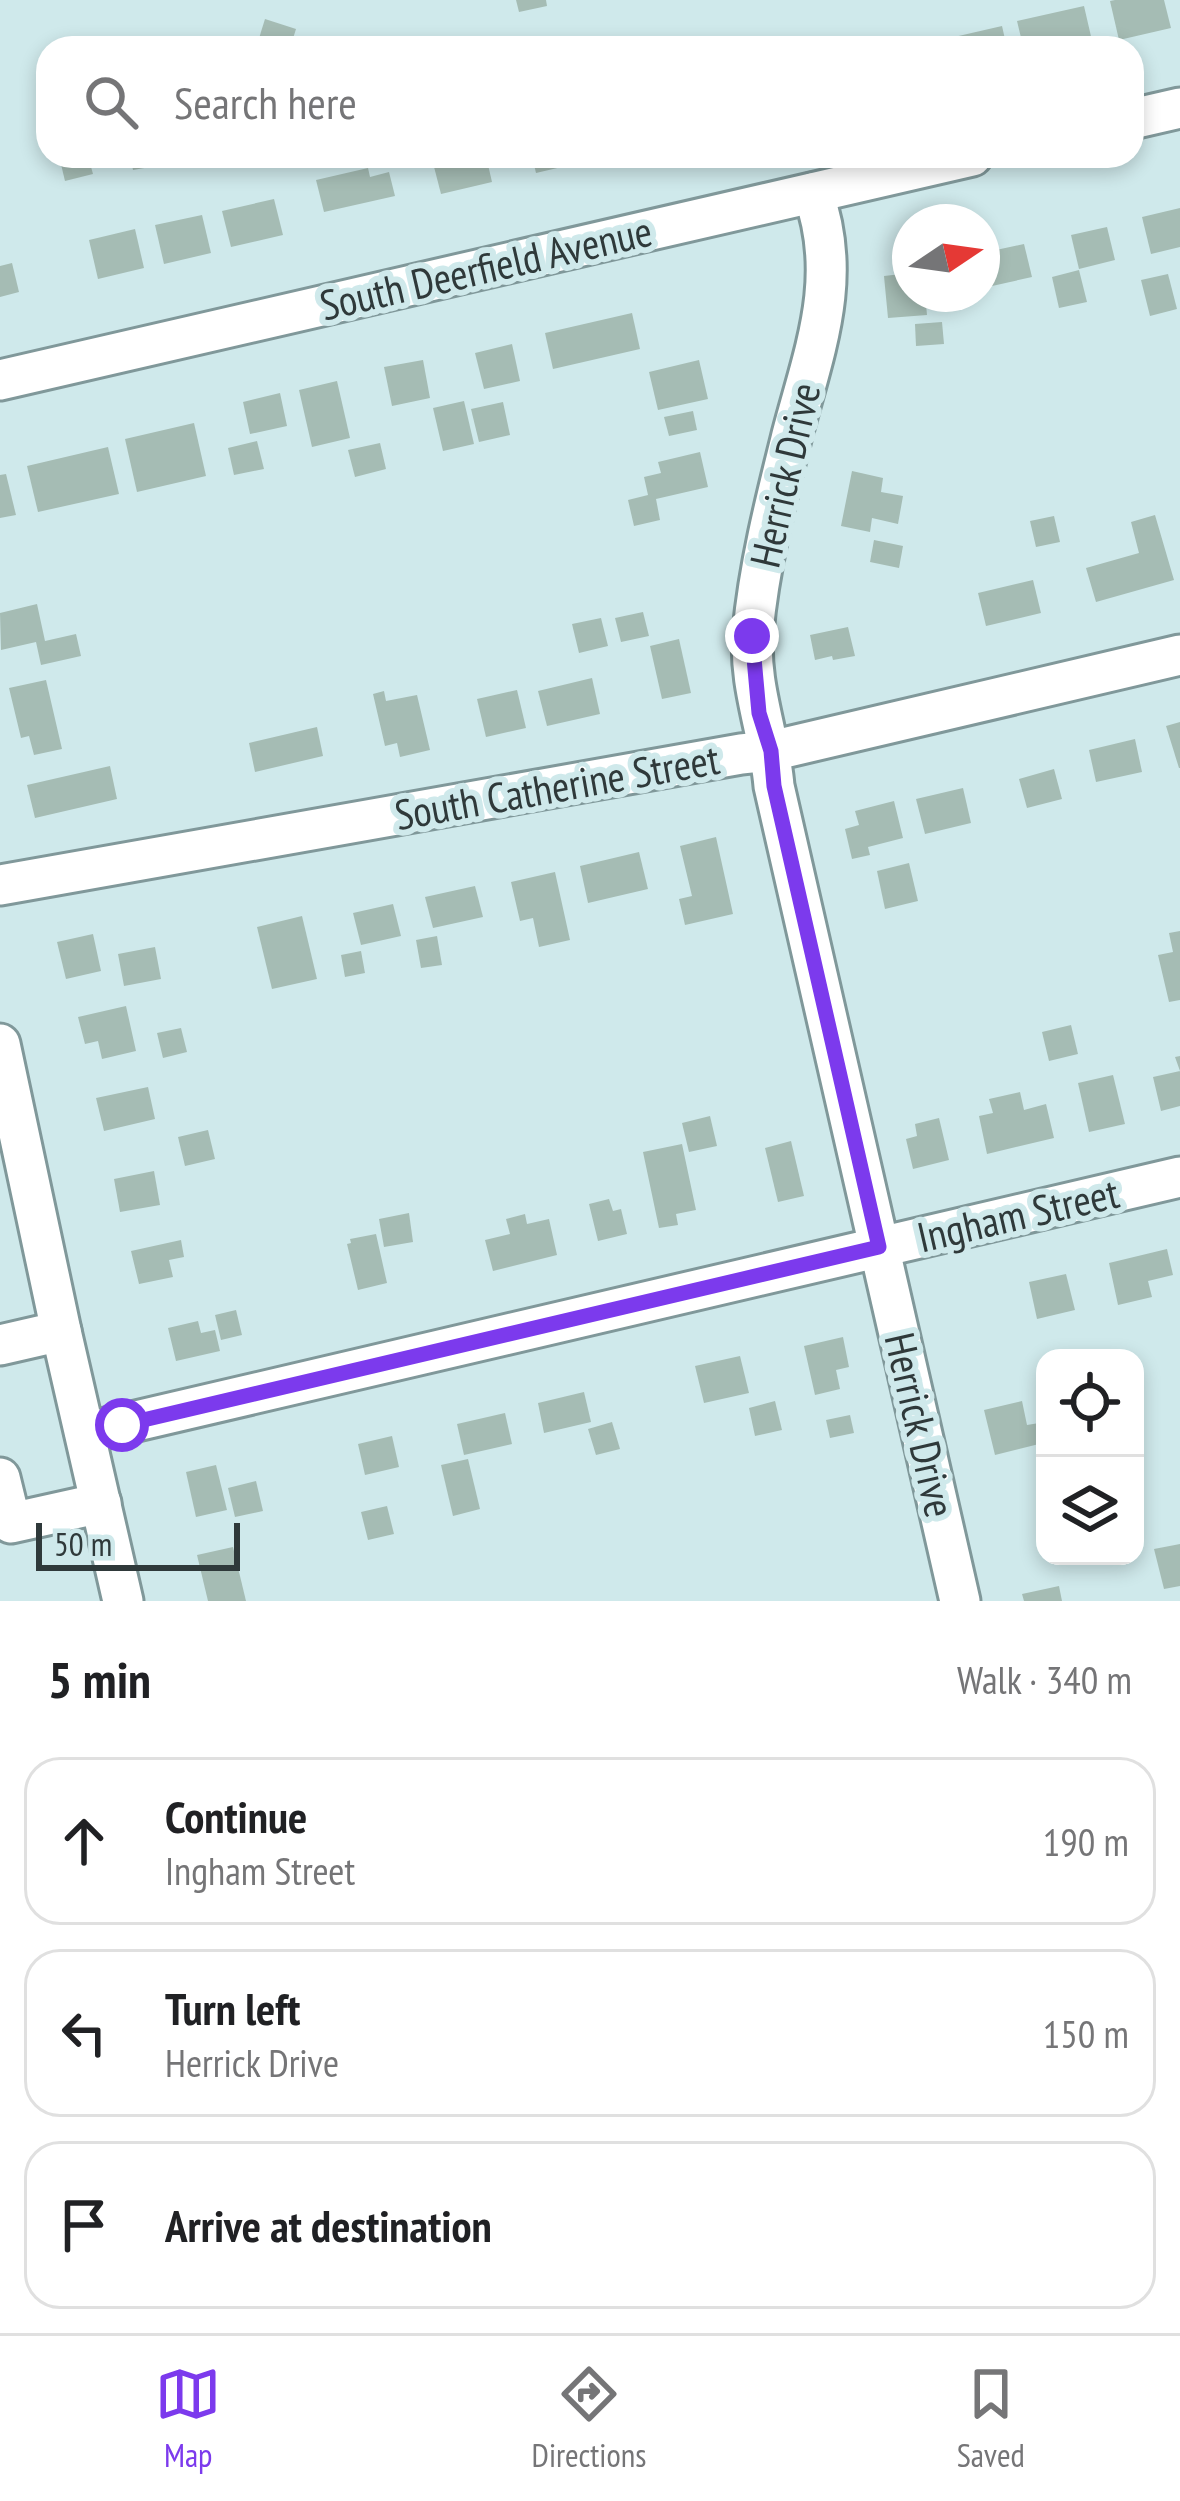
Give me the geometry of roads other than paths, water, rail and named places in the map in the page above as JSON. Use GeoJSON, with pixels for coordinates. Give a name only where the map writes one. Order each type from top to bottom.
{"type":"FeatureCollection","features":[{"type":"Feature","properties":{"kind":"street"},"geometry":{"type":"LineString","coordinates":[[1144,116],[1180,107]]}},
{"type":"Feature","properties":{"kind":"street","name":"South Deerfield Avenue"},"geometry":{"type":"LineString","coordinates":[[0,380],[920,168]]}},
{"type":"Feature","properties":{"kind":"street","name":"Herrick Drive"},"geometry":{"type":"LineString","coordinates":[[813,193],[827,248],[825,311],[776,497],[752,636],[759,713],[960,1601]]}},
{"type":"Feature","properties":{"kind":"street","name":"South Catherine Street"},"geometry":{"type":"LineString","coordinates":[[0,885],[771,751],[1180,655]]}},
{"type":"Feature","properties":{"kind":"street"},"geometry":{"type":"LineString","coordinates":[[0,1044],[123,1601]]}},
{"type":"Feature","properties":{"kind":"street","name":"Ingham Street"},"geometry":{"type":"LineString","coordinates":[[85,1433],[1180,1177]]}},
{"type":"Feature","properties":{"kind":"street"},"geometry":{"type":"LineString","coordinates":[[0,1345],[62,1331]]}},
{"type":"Feature","properties":{"kind":"street"},"geometry":{"type":"LineString","coordinates":[[0,1478],[5,1525],[101,1504]]}}]}
